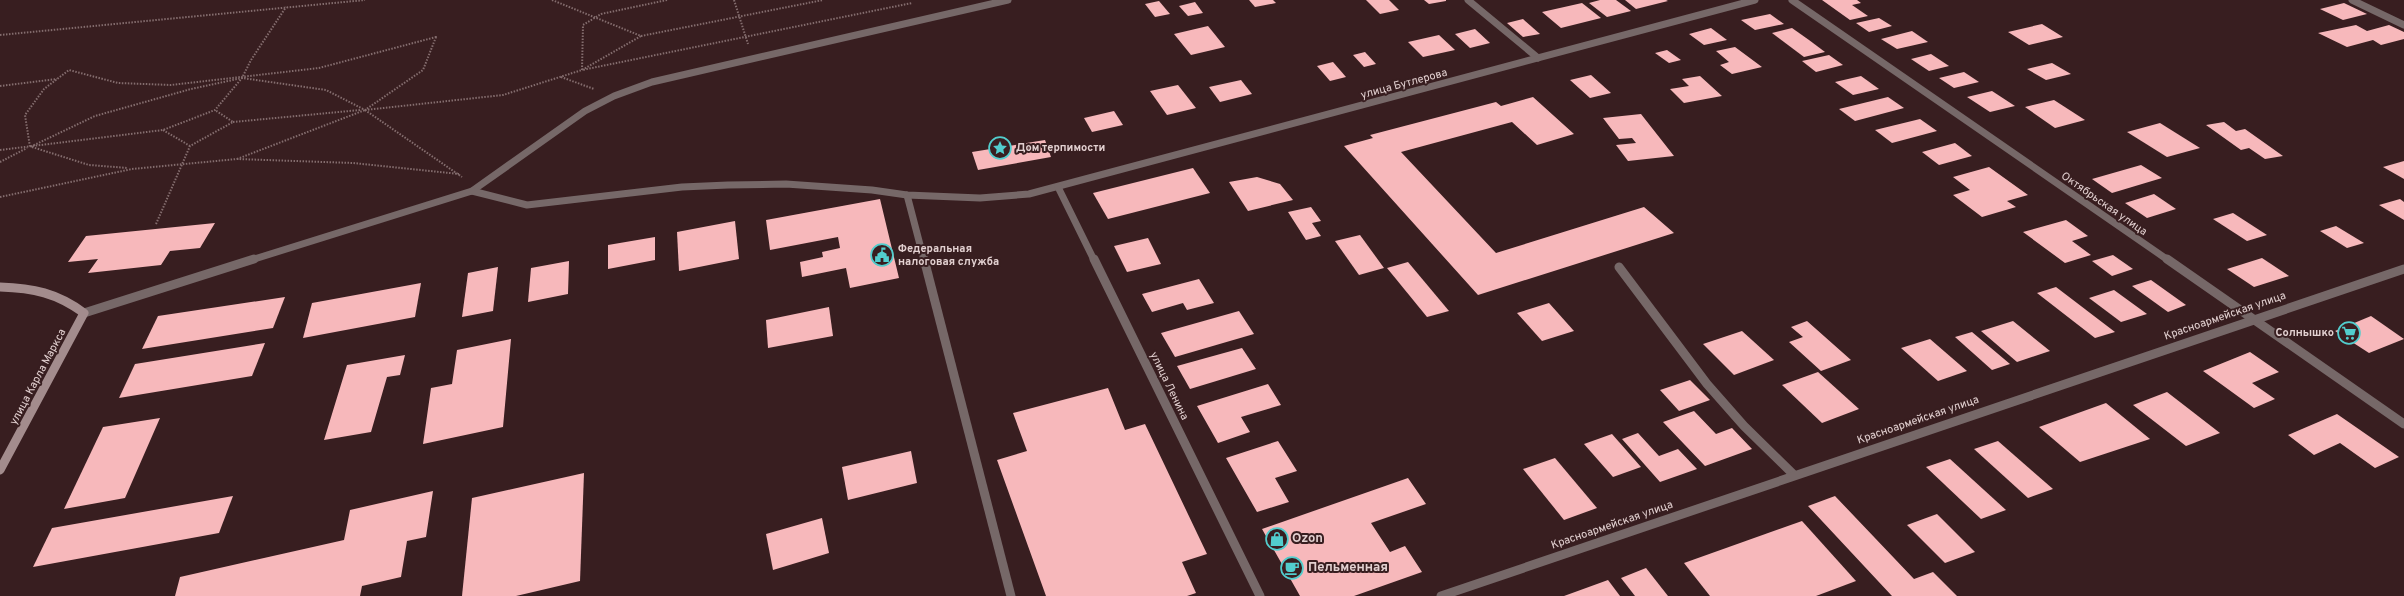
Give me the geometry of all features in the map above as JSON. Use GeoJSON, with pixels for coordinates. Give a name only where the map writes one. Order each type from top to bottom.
{"type":"FeatureCollection","features":[{"type":"Feature","properties":{"kind":"main road"},"geometry":{"type":"LineString","coordinates":[[0,287],[37,288],[67,299],[84,313]]}},
{"type":"Feature","properties":{"kind":"main road","name":"улица Карла Маркса"},"geometry":{"type":"LineString","coordinates":[[0,470],[84,313]]}},
{"type":"Feature","properties":{"kind":"street"},"geometry":{"type":"LineString","coordinates":[[84,313],[472,191],[585,111],[614,96],[652,82],[754,57],[1008,0]]}},
{"type":"Feature","properties":{"kind":"street"},"geometry":{"type":"LineString","coordinates":[[1468,0],[1538,58]]}},
{"type":"Feature","properties":{"kind":"street","name":"улица Бутлерова"},"geometry":{"type":"LineString","coordinates":[[472,191],[527,205],[682,188],[735,185],[786,184],[832,186],[907,196],[1005,197],[1029,194],[1755,0]]}},
{"type":"Feature","properties":{"kind":"street","name":"Октябрьская улица"},"geometry":{"type":"LineString","coordinates":[[1792,0],[2404,424]]}},
{"type":"Feature","properties":{"kind":"street"},"geometry":{"type":"LineString","coordinates":[[2352,0],[2404,25]]}},
{"type":"Feature","properties":{"kind":"street","name":"улица Ленина"},"geometry":{"type":"LineString","coordinates":[[1058,187],[1260,596]]}},
{"type":"Feature","properties":{"kind":"street"},"geometry":{"type":"LineString","coordinates":[[907,196],[1011,596]]}},
{"type":"Feature","properties":{"kind":"street"},"geometry":{"type":"LineString","coordinates":[[1619,267],[1707,384],[1744,426],[1794,475]]}},
{"type":"Feature","properties":{"kind":"street","name":"Красноармейская улица"},"geometry":{"type":"LineString","coordinates":[[1441,596],[2251,319],[2403,270]]}},
{"type":"Feature","properties":{"kind":"path"},"geometry":{"type":"LineString","coordinates":[[0,35],[365,0]]}},
{"type":"Feature","properties":{"kind":"path"},"geometry":{"type":"LineString","coordinates":[[552,0],[593,18],[641,36]]}},
{"type":"Feature","properties":{"kind":"path"},"geometry":{"type":"LineString","coordinates":[[582,70],[583,25],[601,14],[668,0]]}},
{"type":"Feature","properties":{"kind":"path"},"geometry":{"type":"LineString","coordinates":[[734,0],[745,37],[754,57]]}},
{"type":"Feature","properties":{"kind":"path"},"geometry":{"type":"LineString","coordinates":[[582,70],[641,36],[823,0]]}},
{"type":"Feature","properties":{"kind":"path"},"geometry":{"type":"LineString","coordinates":[[156,224],[190,146],[233,122],[502,95],[582,70],[914,3]]}},
{"type":"Feature","properties":{"kind":"path"},"geometry":{"type":"LineString","coordinates":[[0,150],[163,130],[216,110],[242,78],[251,60],[286,7]]}},
{"type":"Feature","properties":{"kind":"path"},"geometry":{"type":"LineString","coordinates":[[30,147],[25,114],[44,89],[69,70],[118,83],[171,85],[319,68],[436,37],[423,70],[364,110],[237,159]]}},
{"type":"Feature","properties":{"kind":"path"},"geometry":{"type":"LineString","coordinates":[[560,77],[614,96]]}},
{"type":"Feature","properties":{"kind":"path"},"geometry":{"type":"LineString","coordinates":[[0,86],[58,78]]}},
{"type":"Feature","properties":{"kind":"path"},"geometry":{"type":"LineString","coordinates":[[0,162],[95,116],[191,89],[242,78],[326,90],[364,110],[460,174],[472,191]]}},
{"type":"Feature","properties":{"kind":"path"},"geometry":{"type":"LineString","coordinates":[[216,110],[233,122]]}},
{"type":"Feature","properties":{"kind":"path"},"geometry":{"type":"LineString","coordinates":[[163,130],[190,146]]}},
{"type":"Feature","properties":{"kind":"path"},"geometry":{"type":"LineString","coordinates":[[30,147],[89,165],[132,169]]}},
{"type":"Feature","properties":{"kind":"path"},"geometry":{"type":"LineString","coordinates":[[0,197],[132,169],[237,159],[353,163],[460,174]]}},
{"type":"Feature","properties":{"kind":"building"},"geometry":{"type":"Polygon","coordinates":[[[1249,0],[1273,0],[1276,3],[1255,7],[1249,0]]]}},
{"type":"Feature","properties":{"kind":"building"},"geometry":{"type":"Polygon","coordinates":[[[1366,0],[1389,0],[1399,10],[1380,14],[1366,0]]]}},
{"type":"Feature","properties":{"kind":"building"},"geometry":{"type":"Polygon","coordinates":[[[1424,0],[1446,0],[1446,1],[1429,4],[1424,0]]]}},
{"type":"Feature","properties":{"kind":"building"},"geometry":{"type":"Polygon","coordinates":[[[1600,0],[1616,0],[1631,11],[1607,17],[1589,3],[1600,0]]]}},
{"type":"Feature","properties":{"kind":"building"},"geometry":{"type":"Polygon","coordinates":[[[1625,0],[1666,0],[1668,1],[1636,9],[1625,0]]]}},
{"type":"Feature","properties":{"kind":"building"},"geometry":{"type":"Polygon","coordinates":[[[1822,0],[1857,0],[1861,3],[1852,5],[1868,16],[1850,20],[1822,0]]]}},
{"type":"Feature","properties":{"kind":"building"},"geometry":{"type":"Polygon","coordinates":[[[1159,1],[1170,14],[1155,17],[1145,4],[1159,1]]]}},
{"type":"Feature","properties":{"kind":"building"},"geometry":{"type":"Polygon","coordinates":[[[1195,2],[1203,13],[1188,16],[1179,6],[1195,2]]]}},
{"type":"Feature","properties":{"kind":"building"},"geometry":{"type":"Polygon","coordinates":[[[1582,3],[1601,18],[1561,28],[1542,12],[1582,3]]]}},
{"type":"Feature","properties":{"kind":"building"},"geometry":{"type":"Polygon","coordinates":[[[2344,3],[2367,14],[2343,20],[2320,9],[2344,3]]]}},
{"type":"Feature","properties":{"kind":"building"},"geometry":{"type":"Polygon","coordinates":[[[1770,14],[1784,24],[1755,30],[1741,20],[1770,14]]]}},
{"type":"Feature","properties":{"kind":"building"},"geometry":{"type":"Polygon","coordinates":[[[1879,18],[1892,26],[1869,32],[1856,23],[1879,18]]]}},
{"type":"Feature","properties":{"kind":"building"},"geometry":{"type":"Polygon","coordinates":[[[1523,19],[1540,34],[1523,37],[1507,23],[1523,19]]]}},
{"type":"Feature","properties":{"kind":"building"},"geometry":{"type":"Polygon","coordinates":[[[2042,24],[2063,37],[2029,45],[2008,32],[2042,24]]]}},
{"type":"Feature","properties":{"kind":"building"},"geometry":{"type":"Polygon","coordinates":[[[2356,25],[2367,31],[2389,25],[2404,32],[2404,39],[2381,45],[2373,40],[2347,47],[2318,33],[2356,25]]]}},
{"type":"Feature","properties":{"kind":"building"},"geometry":{"type":"Polygon","coordinates":[[[1208,26],[1225,47],[1191,55],[1174,34],[1208,26]]]}},
{"type":"Feature","properties":{"kind":"building"},"geometry":{"type":"Polygon","coordinates":[[[1711,28],[1727,40],[1704,45],[1689,34],[1711,28]]]}},
{"type":"Feature","properties":{"kind":"building"},"geometry":{"type":"Polygon","coordinates":[[[1792,28],[1825,52],[1804,57],[1772,33],[1792,28]]]}},
{"type":"Feature","properties":{"kind":"building"},"geometry":{"type":"Polygon","coordinates":[[[1475,29],[1490,43],[1470,48],[1455,34],[1475,29]]]}},
{"type":"Feature","properties":{"kind":"building"},"geometry":{"type":"Polygon","coordinates":[[[1912,31],[1928,42],[1897,49],[1881,39],[1912,31]]]}},
{"type":"Feature","properties":{"kind":"building"},"geometry":{"type":"Polygon","coordinates":[[[1439,35],[1455,50],[1423,57],[1408,42],[1439,35]]]}},
{"type":"Feature","properties":{"kind":"building"},"geometry":{"type":"Polygon","coordinates":[[[1735,47],[1762,67],[1732,74],[1720,65],[1729,62],[1716,51],[1735,47]]]}},
{"type":"Feature","properties":{"kind":"building"},"geometry":{"type":"Polygon","coordinates":[[[1667,50],[1681,60],[1669,63],[1655,53],[1667,50]]]}},
{"type":"Feature","properties":{"kind":"building"},"geometry":{"type":"Polygon","coordinates":[[[1365,52],[1376,64],[1364,67],[1353,55],[1365,52]]]}},
{"type":"Feature","properties":{"kind":"building"},"geometry":{"type":"Polygon","coordinates":[[[1931,54],[1949,66],[1929,71],[1911,59],[1931,54]]]}},
{"type":"Feature","properties":{"kind":"building"},"geometry":{"type":"Polygon","coordinates":[[[1829,55],[1843,65],[1816,72],[1802,61],[1829,55]]]}},
{"type":"Feature","properties":{"kind":"building"},"geometry":{"type":"Polygon","coordinates":[[[1333,62],[1346,77],[1330,81],[1317,66],[1333,62]]]}},
{"type":"Feature","properties":{"kind":"building"},"geometry":{"type":"Polygon","coordinates":[[[2052,63],[2071,74],[2046,80],[2027,69],[2052,63]]]}},
{"type":"Feature","properties":{"kind":"building"},"geometry":{"type":"Polygon","coordinates":[[[1964,72],[1979,82],[1954,88],[1939,78],[1964,72]]]}},
{"type":"Feature","properties":{"kind":"building"},"geometry":{"type":"Polygon","coordinates":[[[1591,75],[1611,93],[1590,98],[1570,80],[1591,75]]]}},
{"type":"Feature","properties":{"kind":"building"},"geometry":{"type":"Polygon","coordinates":[[[1700,76],[1722,96],[1684,103],[1670,89],[1689,86],[1682,79],[1700,76]]]}},
{"type":"Feature","properties":{"kind":"building"},"geometry":{"type":"Polygon","coordinates":[[[1861,76],[1879,89],[1853,95],[1835,82],[1861,76]]]}},
{"type":"Feature","properties":{"kind":"building"},"geometry":{"type":"Polygon","coordinates":[[[1241,80],[1252,94],[1220,102],[1209,87],[1241,80]]]}},
{"type":"Feature","properties":{"kind":"building"},"geometry":{"type":"Polygon","coordinates":[[[1178,85],[1196,108],[1167,115],[1150,91],[1178,85]]]}},
{"type":"Feature","properties":{"kind":"building"},"geometry":{"type":"Polygon","coordinates":[[[1992,91],[2015,106],[1990,112],[1967,97],[1992,91]]]}},
{"type":"Feature","properties":{"kind":"building"},"geometry":{"type":"Polygon","coordinates":[[[1533,97],[1574,134],[1537,145],[1512,122],[1401,152],[1496,253],[1644,207],[1674,233],[1478,295],[1344,146],[1373,138],[1370,135],[1496,102],[1501,106],[1533,97]]]}},
{"type":"Feature","properties":{"kind":"building"},"geometry":{"type":"Polygon","coordinates":[[[1888,97],[1904,108],[1855,121],[1839,109],[1888,97]]]}},
{"type":"Feature","properties":{"kind":"building"},"geometry":{"type":"Polygon","coordinates":[[[2054,100],[2085,120],[2055,128],[2025,107],[2054,100]]]}},
{"type":"Feature","properties":{"kind":"building"},"geometry":{"type":"Polygon","coordinates":[[[1114,111],[1123,125],[1092,132],[1084,118],[1114,111]]]}},
{"type":"Feature","properties":{"kind":"building"},"geometry":{"type":"Polygon","coordinates":[[[1641,114],[1674,156],[1628,161],[1616,145],[1636,143],[1632,138],[1619,139],[1603,118],[1641,114]]]}},
{"type":"Feature","properties":{"kind":"building"},"geometry":{"type":"Polygon","coordinates":[[[1920,119],[1937,131],[1892,143],[1875,130],[1920,119]]]}},
{"type":"Feature","properties":{"kind":"building"},"geometry":{"type":"Polygon","coordinates":[[[2224,122],[2236,131],[2245,129],[2283,156],[2265,159],[2249,148],[2241,150],[2206,125],[2224,122]]]}},
{"type":"Feature","properties":{"kind":"building"},"geometry":{"type":"Polygon","coordinates":[[[2160,123],[2200,148],[2167,157],[2127,132],[2160,123]]]}},
{"type":"Feature","properties":{"kind":"building"},"geometry":{"type":"Polygon","coordinates":[[[1045,140],[1051,157],[978,170],[972,152],[1045,140]]]}},
{"type":"Feature","properties":{"kind":"building"},"geometry":{"type":"Polygon","coordinates":[[[1955,143],[1972,156],[1939,165],[1922,152],[1955,143]]]}},
{"type":"Feature","properties":{"kind":"building"},"geometry":{"type":"Polygon","coordinates":[[[2404,161],[2404,179],[2383,167],[2404,161]]]}},
{"type":"Feature","properties":{"kind":"building"},"geometry":{"type":"Polygon","coordinates":[[[2141,165],[2162,178],[2112,193],[2092,179],[2141,165]]]}},
{"type":"Feature","properties":{"kind":"building"},"geometry":{"type":"Polygon","coordinates":[[[1989,167],[2028,195],[2007,201],[2016,207],[1982,217],[1953,195],[1970,190],[1953,177],[1989,167]]]}},
{"type":"Feature","properties":{"kind":"building"},"geometry":{"type":"Polygon","coordinates":[[[1193,168],[1210,193],[1108,219],[1093,193],[1193,168]]]}},
{"type":"Feature","properties":{"kind":"building"},"geometry":{"type":"Polygon","coordinates":[[[1257,177],[1280,184],[1293,200],[1248,211],[1229,182],[1257,177]]]}},
{"type":"Feature","properties":{"kind":"building"},"geometry":{"type":"Polygon","coordinates":[[[2154,194],[2176,209],[2147,218],[2125,203],[2154,194]]]}},
{"type":"Feature","properties":{"kind":"building"},"geometry":{"type":"Polygon","coordinates":[[[880,199],[899,278],[850,288],[846,268],[802,277],[800,262],[823,257],[822,252],[840,248],[838,237],[770,250],[766,220],[880,199]]]}},
{"type":"Feature","properties":{"kind":"building"},"geometry":{"type":"Polygon","coordinates":[[[2400,199],[2404,202],[2404,220],[2379,205],[2400,199]]]}},
{"type":"Feature","properties":{"kind":"building"},"geometry":{"type":"Polygon","coordinates":[[[1311,207],[1321,221],[1312,223],[1321,236],[1306,240],[1288,212],[1311,207]]]}},
{"type":"Feature","properties":{"kind":"building"},"geometry":{"type":"Polygon","coordinates":[[[2233,213],[2267,235],[2247,241],[2213,219],[2233,213]]]}},
{"type":"Feature","properties":{"kind":"building"},"geometry":{"type":"Polygon","coordinates":[[[2066,220],[2088,236],[2072,241],[2091,255],[2065,263],[2023,232],[2066,220]]]}},
{"type":"Feature","properties":{"kind":"building"},"geometry":{"type":"Polygon","coordinates":[[[735,221],[739,259],[679,271],[677,232],[735,221]]]}},
{"type":"Feature","properties":{"kind":"building"},"geometry":{"type":"Polygon","coordinates":[[[215,223],[200,248],[170,251],[161,265],[88,273],[98,259],[68,262],[86,236],[215,223]]]}},
{"type":"Feature","properties":{"kind":"building"},"geometry":{"type":"Polygon","coordinates":[[[2336,226],[2364,243],[2347,248],[2320,231],[2336,226]]]}},
{"type":"Feature","properties":{"kind":"building"},"geometry":{"type":"Polygon","coordinates":[[[1360,235],[1384,268],[1359,275],[1335,241],[1360,235]]]}},
{"type":"Feature","properties":{"kind":"building"},"geometry":{"type":"Polygon","coordinates":[[[655,237],[655,260],[608,269],[608,245],[655,237]]]}},
{"type":"Feature","properties":{"kind":"building"},"geometry":{"type":"Polygon","coordinates":[[[1148,238],[1161,264],[1127,272],[1114,246],[1148,238]]]}},
{"type":"Feature","properties":{"kind":"building"},"geometry":{"type":"Polygon","coordinates":[[[2113,255],[2133,269],[2112,276],[2092,261],[2113,255]]]}},
{"type":"Feature","properties":{"kind":"building"},"geometry":{"type":"Polygon","coordinates":[[[2262,258],[2289,276],[2254,287],[2227,269],[2262,258]]]}},
{"type":"Feature","properties":{"kind":"building"},"geometry":{"type":"Polygon","coordinates":[[[569,261],[568,294],[528,302],[531,268],[569,261]]]}},
{"type":"Feature","properties":{"kind":"building"},"geometry":{"type":"Polygon","coordinates":[[[1408,262],[1449,311],[1427,317],[1387,268],[1408,262]]]}},
{"type":"Feature","properties":{"kind":"building"},"geometry":{"type":"Polygon","coordinates":[[[498,267],[493,311],[462,317],[468,273],[498,267]]]}},
{"type":"Feature","properties":{"kind":"building"},"geometry":{"type":"Polygon","coordinates":[[[1199,279],[1214,303],[1187,310],[1183,303],[1152,312],[1142,294],[1199,279]]]}},
{"type":"Feature","properties":{"kind":"building"},"geometry":{"type":"Polygon","coordinates":[[[2151,280],[2186,305],[2168,312],[2132,286],[2151,280]]]}},
{"type":"Feature","properties":{"kind":"building"},"geometry":{"type":"Polygon","coordinates":[[[421,283],[415,317],[303,338],[312,303],[421,283]]]}},
{"type":"Feature","properties":{"kind":"building"},"geometry":{"type":"Polygon","coordinates":[[[2056,287],[2115,332],[2095,338],[2037,293],[2056,287]]]}},
{"type":"Feature","properties":{"kind":"building"},"geometry":{"type":"Polygon","coordinates":[[[2114,290],[2147,314],[2121,322],[2089,298],[2114,290]]]}},
{"type":"Feature","properties":{"kind":"building"},"geometry":{"type":"Polygon","coordinates":[[[285,297],[273,328],[142,349],[158,316],[285,297]]]}},
{"type":"Feature","properties":{"kind":"building"},"geometry":{"type":"Polygon","coordinates":[[[1549,303],[1574,331],[1542,341],[1517,313],[1549,303]]]}},
{"type":"Feature","properties":{"kind":"building"},"geometry":{"type":"Polygon","coordinates":[[[829,307],[833,336],[768,348],[766,320],[829,307]]]}},
{"type":"Feature","properties":{"kind":"building"},"geometry":{"type":"Polygon","coordinates":[[[1239,311],[1254,334],[1175,357],[1161,333],[1239,311]]]}},
{"type":"Feature","properties":{"kind":"building"},"geometry":{"type":"Polygon","coordinates":[[[2371,316],[2404,339],[2369,353],[2335,331],[2371,316]]]}},
{"type":"Feature","properties":{"kind":"building"},"geometry":{"type":"Polygon","coordinates":[[[1807,321],[1851,360],[1821,371],[1789,342],[1803,337],[1791,327],[1807,321]]]}},
{"type":"Feature","properties":{"kind":"building"},"geometry":{"type":"Polygon","coordinates":[[[2013,321],[2050,351],[2017,362],[1981,331],[2013,321]]]}},
{"type":"Feature","properties":{"kind":"building"},"geometry":{"type":"Polygon","coordinates":[[[1742,331],[1774,360],[1734,375],[1703,344],[1742,331]]]}},
{"type":"Feature","properties":{"kind":"building"},"geometry":{"type":"Polygon","coordinates":[[[1972,332],[2010,364],[1992,370],[1955,337],[1972,332]]]}},
{"type":"Feature","properties":{"kind":"building"},"geometry":{"type":"Polygon","coordinates":[[[511,339],[503,427],[423,444],[431,388],[452,384],[457,350],[511,339]]]}},
{"type":"Feature","properties":{"kind":"building"},"geometry":{"type":"Polygon","coordinates":[[[1930,339],[1967,371],[1938,381],[1901,348],[1930,339]]]}},
{"type":"Feature","properties":{"kind":"building"},"geometry":{"type":"Polygon","coordinates":[[[265,343],[252,376],[119,398],[135,364],[265,343]]]}},
{"type":"Feature","properties":{"kind":"building"},"geometry":{"type":"Polygon","coordinates":[[[1242,348],[1256,369],[1190,389],[1177,366],[1242,348]]]}},
{"type":"Feature","properties":{"kind":"building"},"geometry":{"type":"Polygon","coordinates":[[[2250,352],[2279,372],[2252,383],[2275,399],[2254,408],[2203,371],[2250,352]]]}},
{"type":"Feature","properties":{"kind":"building"},"geometry":{"type":"Polygon","coordinates":[[[405,355],[400,375],[387,377],[371,432],[324,440],[347,365],[405,355]]]}},
{"type":"Feature","properties":{"kind":"building"},"geometry":{"type":"Polygon","coordinates":[[[1818,372],[1859,409],[1822,423],[1782,385],[1818,372]]]}},
{"type":"Feature","properties":{"kind":"building"},"geometry":{"type":"Polygon","coordinates":[[[1690,380],[1710,400],[1679,411],[1660,390],[1690,380]]]}},
{"type":"Feature","properties":{"kind":"building"},"geometry":{"type":"Polygon","coordinates":[[[1268,384],[1281,405],[1241,417],[1250,432],[1218,443],[1197,406],[1268,384]]]}},
{"type":"Feature","properties":{"kind":"building"},"geometry":{"type":"Polygon","coordinates":[[[1108,388],[1125,430],[1145,424],[1207,554],[1182,562],[1196,593],[1187,596],[1046,596],[997,460],[1027,451],[1013,413],[1108,388]]]}},
{"type":"Feature","properties":{"kind":"building"},"geometry":{"type":"Polygon","coordinates":[[[2167,392],[2220,433],[2186,446],[2133,405],[2167,392]]]}},
{"type":"Feature","properties":{"kind":"building"},"geometry":{"type":"Polygon","coordinates":[[[2106,403],[2150,439],[2080,462],[2039,427],[2106,403]]]}},
{"type":"Feature","properties":{"kind":"building"},"geometry":{"type":"Polygon","coordinates":[[[1694,411],[1716,434],[1732,428],[1752,449],[1705,466],[1663,422],[1694,411]]]}},
{"type":"Feature","properties":{"kind":"building"},"geometry":{"type":"Polygon","coordinates":[[[2337,414],[2399,457],[2375,468],[2340,443],[2314,455],[2288,435],[2337,414]]]}},
{"type":"Feature","properties":{"kind":"building"},"geometry":{"type":"Polygon","coordinates":[[[160,418],[125,498],[64,509],[103,427],[160,418]]]}},
{"type":"Feature","properties":{"kind":"building"},"geometry":{"type":"Polygon","coordinates":[[[1638,433],[1659,456],[1678,449],[1697,469],[1660,482],[1622,439],[1638,433]]]}},
{"type":"Feature","properties":{"kind":"building"},"geometry":{"type":"Polygon","coordinates":[[[1612,434],[1641,467],[1613,477],[1584,444],[1612,434]]]}},
{"type":"Feature","properties":{"kind":"building"},"geometry":{"type":"Polygon","coordinates":[[[1278,441],[1297,471],[1275,478],[1289,502],[1257,512],[1226,458],[1278,441]]]}},
{"type":"Feature","properties":{"kind":"building"},"geometry":{"type":"Polygon","coordinates":[[[1998,441],[2053,489],[2028,498],[1974,449],[1998,441]]]}},
{"type":"Feature","properties":{"kind":"building"},"geometry":{"type":"Polygon","coordinates":[[[911,451],[917,483],[848,500],[842,467],[911,451]]]}},
{"type":"Feature","properties":{"kind":"building"},"geometry":{"type":"Polygon","coordinates":[[[1555,458],[1597,508],[1564,520],[1523,469],[1555,458]]]}},
{"type":"Feature","properties":{"kind":"building"},"geometry":{"type":"Polygon","coordinates":[[[1950,459],[2006,510],[1981,519],[1926,467],[1950,459]]]}},
{"type":"Feature","properties":{"kind":"building"},"geometry":{"type":"Polygon","coordinates":[[[584,473],[580,581],[516,596],[462,596],[472,498],[584,473]]]}},
{"type":"Feature","properties":{"kind":"building"},"geometry":{"type":"Polygon","coordinates":[[[1408,478],[1426,504],[1371,523],[1390,552],[1405,546],[1422,572],[1354,596],[1300,596],[1262,529],[1408,478]]]}},
{"type":"Feature","properties":{"kind":"building"},"geometry":{"type":"Polygon","coordinates":[[[433,491],[426,537],[407,541],[401,577],[362,586],[360,596],[175,596],[180,577],[344,540],[350,510],[433,491]]]}},
{"type":"Feature","properties":{"kind":"building"},"geometry":{"type":"Polygon","coordinates":[[[233,496],[219,533],[33,567],[52,528],[233,496]]]}},
{"type":"Feature","properties":{"kind":"building"},"geometry":{"type":"Polygon","coordinates":[[[1835,496],[1914,579],[1933,572],[1957,596],[1892,596],[1808,506],[1835,496]]]}},
{"type":"Feature","properties":{"kind":"building"},"geometry":{"type":"Polygon","coordinates":[[[1937,514],[1975,552],[1945,563],[1907,525],[1937,514]]]}},
{"type":"Feature","properties":{"kind":"building"},"geometry":{"type":"Polygon","coordinates":[[[822,518],[829,553],[773,570],[766,534],[822,518]]]}},
{"type":"Feature","properties":{"kind":"building"},"geometry":{"type":"Polygon","coordinates":[[[1802,521],[1856,581],[1816,596],[1710,596],[1684,563],[1802,521]]]}},
{"type":"Feature","properties":{"kind":"building"},"geometry":{"type":"Polygon","coordinates":[[[1646,568],[1668,596],[1635,596],[1621,578],[1646,568]]]}},
{"type":"Feature","properties":{"kind":"building"},"geometry":{"type":"Polygon","coordinates":[[[1608,580],[1620,596],[1564,596],[1608,580]]]}},
{"type":"Feature","properties":{"kind":"place","name":"Дом терпимости"},"geometry":{"type":"Point","coordinates":[1000,148]}},
{"type":"Feature","properties":{"kind":"place","name":"Федеральная налоговая служба"},"geometry":{"type":"Point","coordinates":[882,255]}},
{"type":"Feature","properties":{"kind":"place","name":"Солнышко"},"geometry":{"type":"Point","coordinates":[2349,333]}},
{"type":"Feature","properties":{"kind":"place","name":"Ozon"},"geometry":{"type":"Point","coordinates":[1277,539]}},
{"type":"Feature","properties":{"kind":"place","name":"Пельменная"},"geometry":{"type":"Point","coordinates":[1292,568]}}]}
